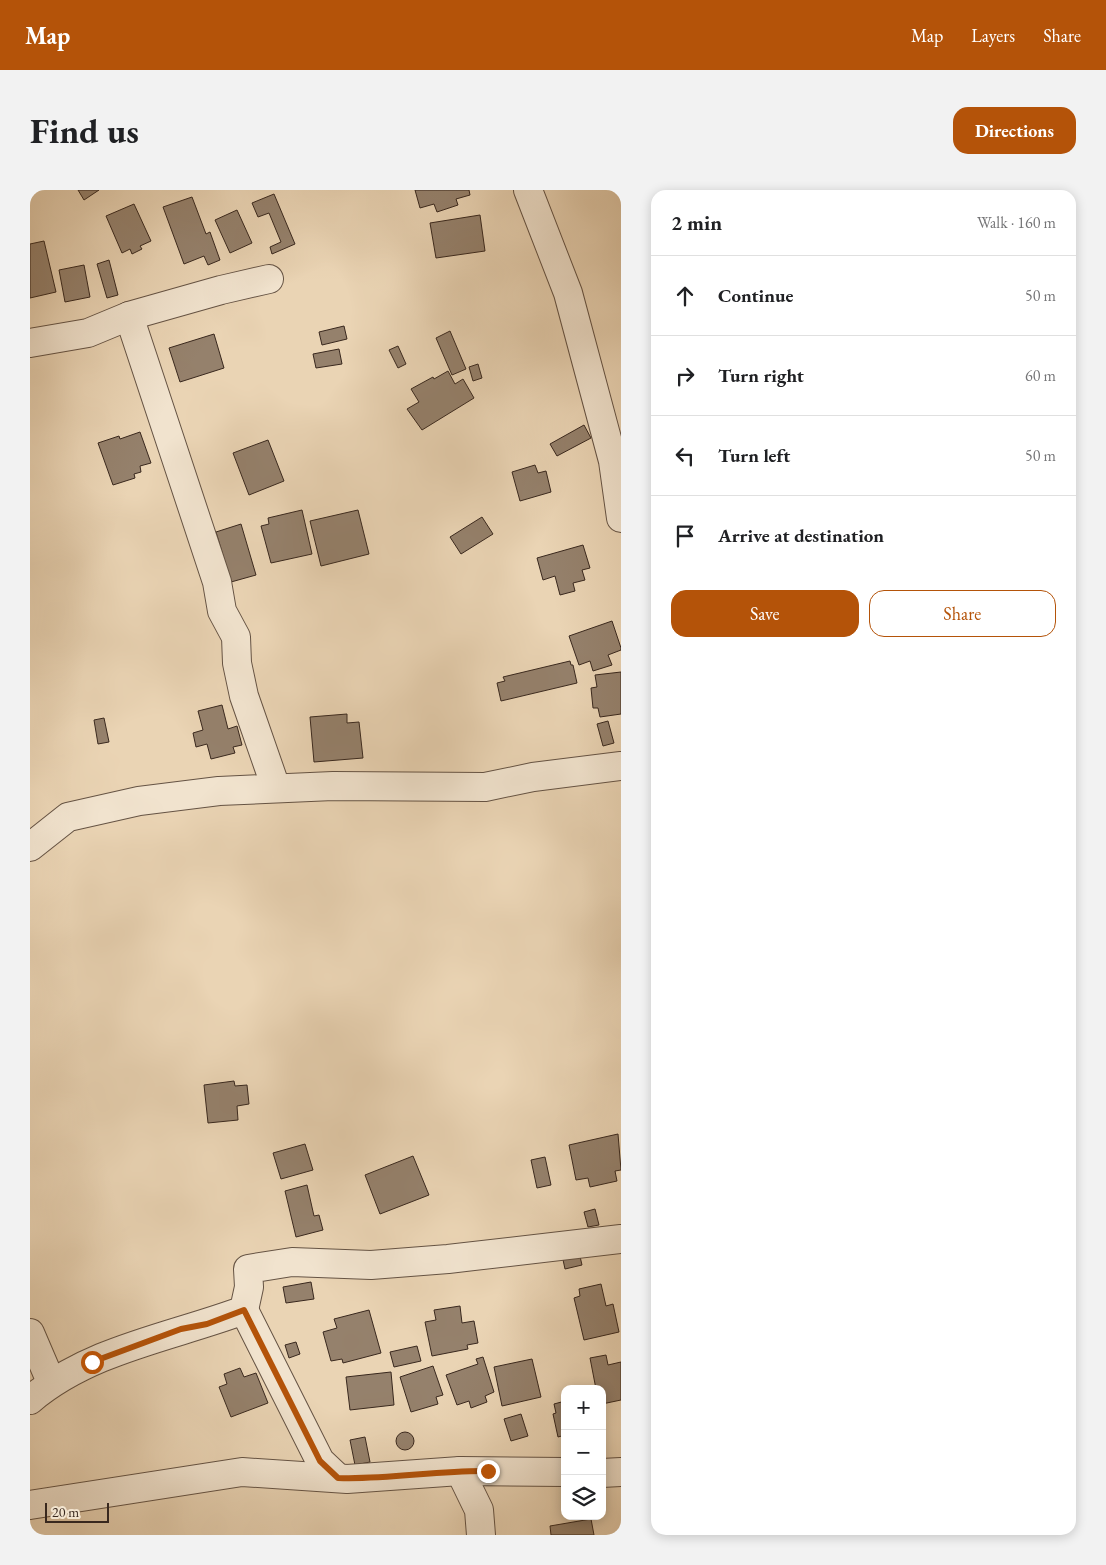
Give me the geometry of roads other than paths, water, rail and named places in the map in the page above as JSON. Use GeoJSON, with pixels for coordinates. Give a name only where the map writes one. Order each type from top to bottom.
{"type":"FeatureCollection","features":[{"type":"Feature","properties":{"kind":"street"},"geometry":{"type":"LineString","coordinates":[[528,190],[568,294],[613,461],[621,518]]}},
{"type":"Feature","properties":{"kind":"street"},"geometry":{"type":"LineString","coordinates":[[30,343],[88,333],[129,316],[221,290],[269,279]]}},
{"type":"Feature","properties":{"kind":"street"},"geometry":{"type":"LineString","coordinates":[[129,316],[217,582],[222,611],[236,637],[237,663],[244,696],[276,788]]}},
{"type":"Feature","properties":{"kind":"street"},"geometry":{"type":"LineString","coordinates":[[30,847],[68,818],[139,801],[219,791],[276,788],[334,786],[485,787],[533,777],[621,766]]}},
{"type":"Feature","properties":{"kind":"street"},"geometry":{"type":"LineString","coordinates":[[338,1478],[320,1461],[244,1310],[249,1287],[248,1269],[292,1262],[371,1265],[448,1259],[621,1239]]}},
{"type":"Feature","properties":{"kind":"street"},"geometry":{"type":"LineString","coordinates":[[30,1400],[51,1382],[92,1362],[181,1329],[207,1324],[244,1310]]}},
{"type":"Feature","properties":{"kind":"street"},"geometry":{"type":"LineString","coordinates":[[30,1333],[51,1382]]}},
{"type":"Feature","properties":{"kind":"street"},"geometry":{"type":"LineString","coordinates":[[460,1470],[479,1510],[481,1535]]}},
{"type":"Feature","properties":{"kind":"street"},"geometry":{"type":"LineString","coordinates":[[30,1506],[242,1472],[338,1478],[374,1478],[460,1470],[561,1472]]}},
{"type":"Feature","properties":{"kind":"street"},"geometry":{"type":"LineString","coordinates":[[606,1473],[621,1472]]}}]}
